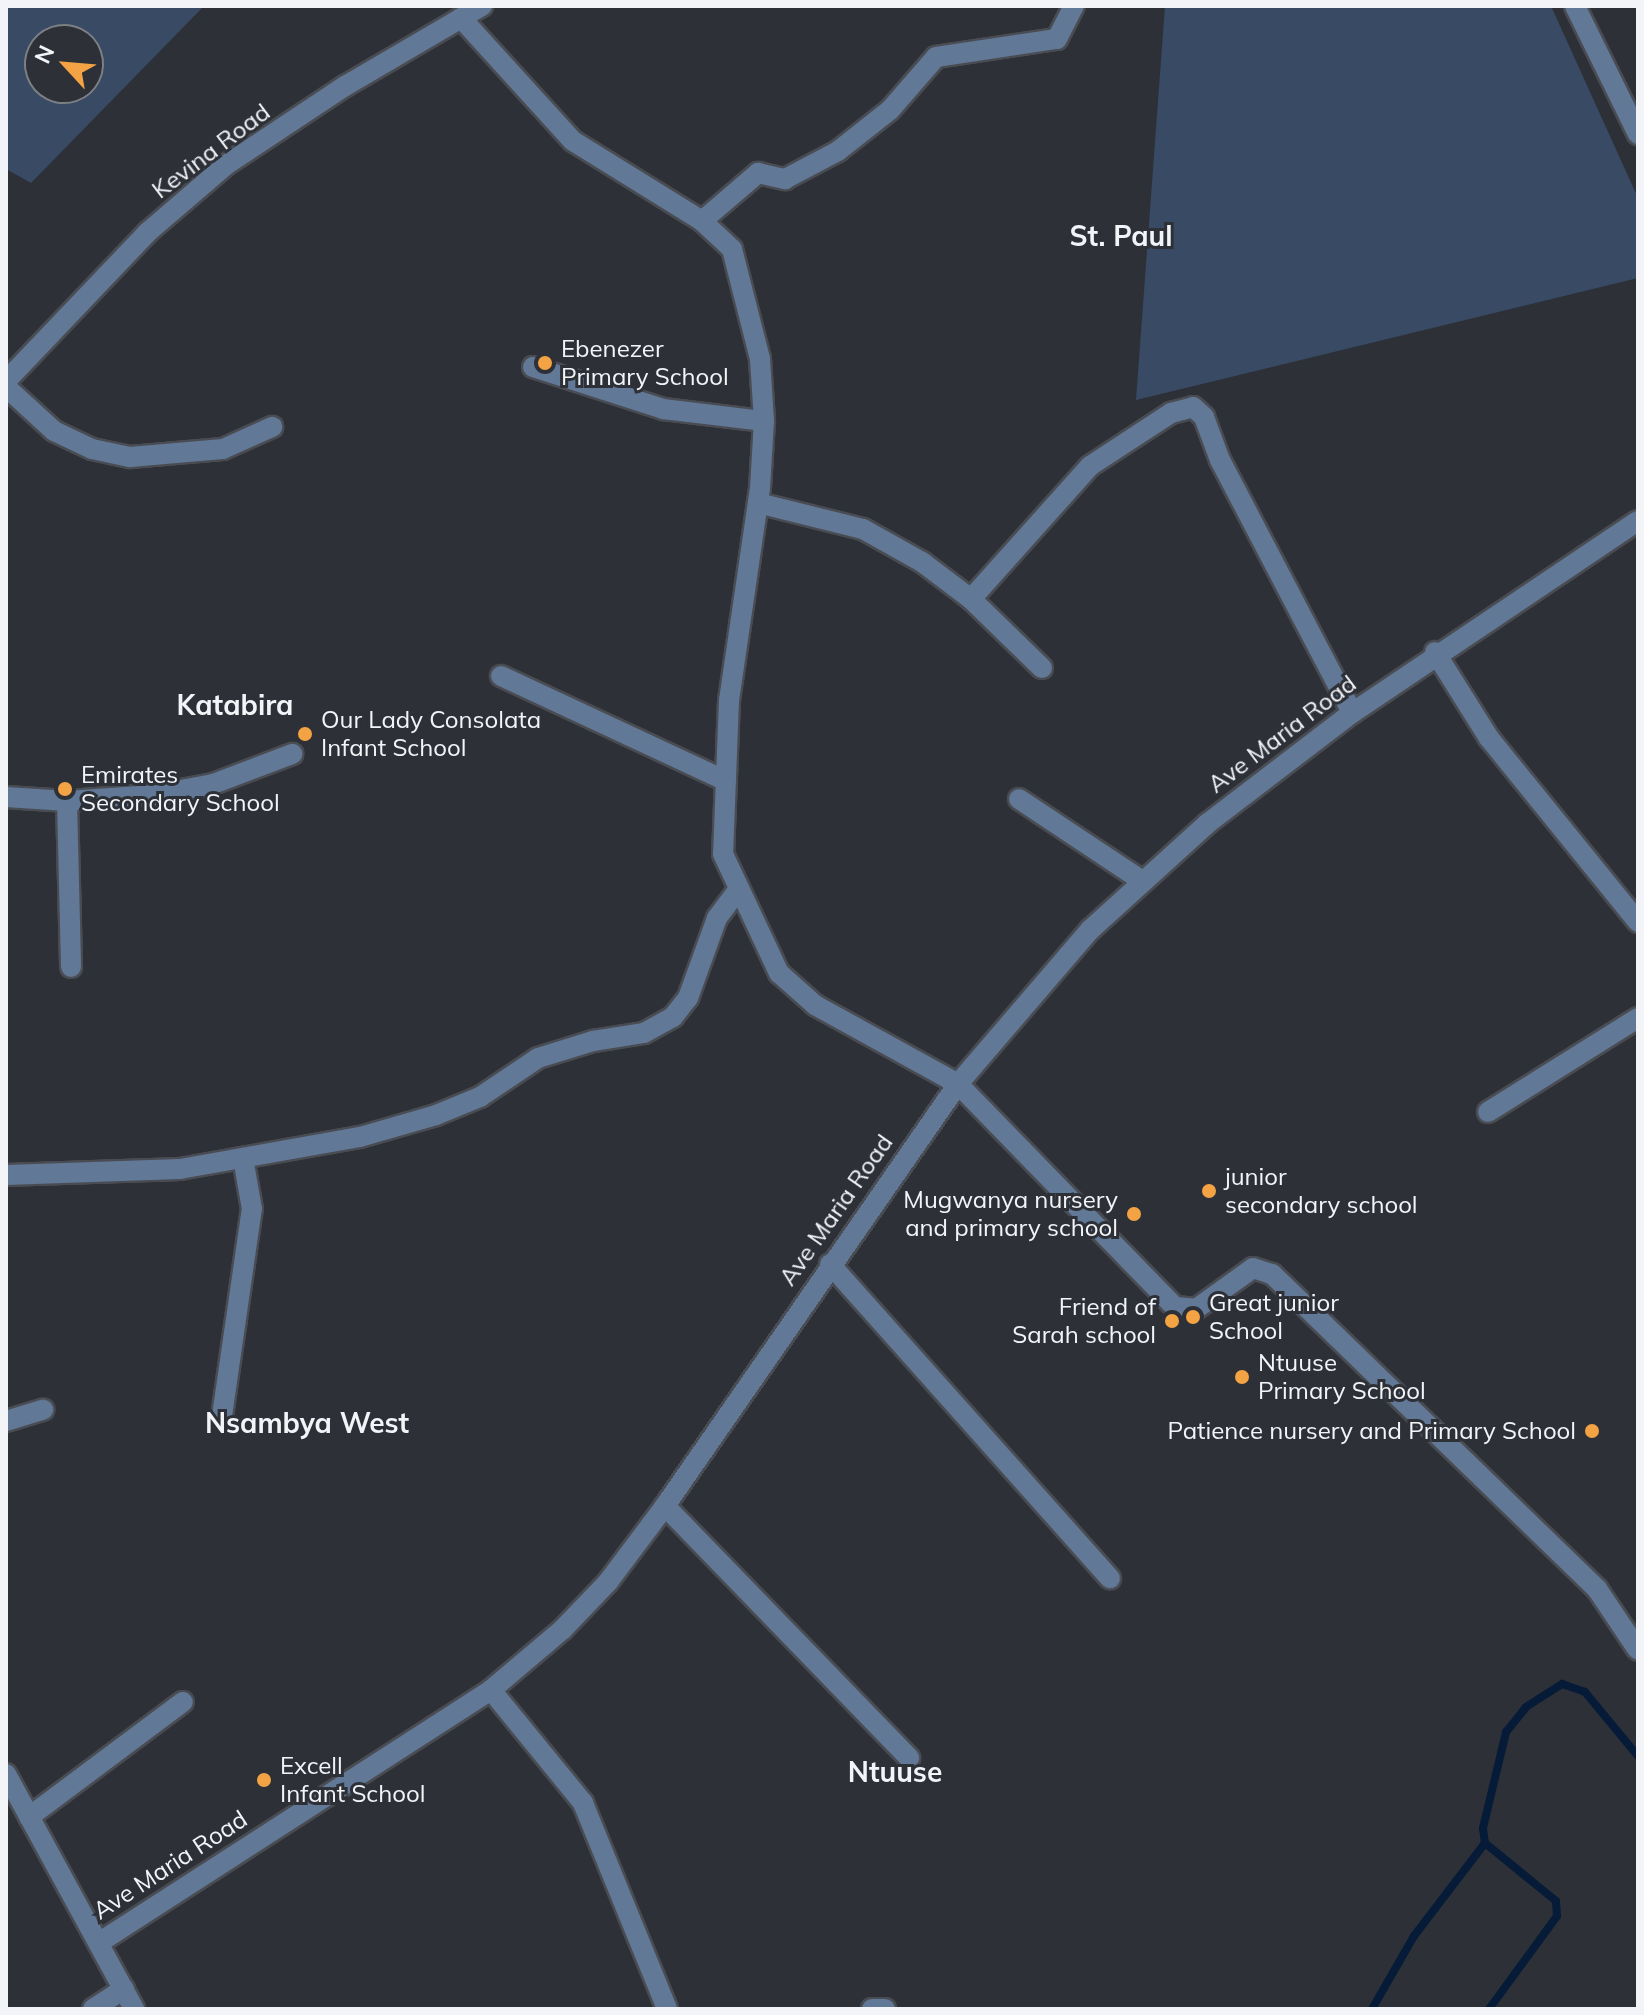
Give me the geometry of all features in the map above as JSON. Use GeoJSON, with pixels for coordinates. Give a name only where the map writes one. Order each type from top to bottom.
{"type":"FeatureCollection","features":[{"type":"Feature","properties":{"kind":"street","name":"Kevina Road"},"geometry":{"type":"LineString","coordinates":[[6,381],[148,232],[226,165],[345,86],[482,6]]}},
{"type":"Feature","properties":{"kind":"street"},"geometry":{"type":"LineString","coordinates":[[702,221],[758,173],[785,179],[838,151],[890,110],[936,57],[977,54],[1032,39],[1057,39],[1074,6]]}},
{"type":"Feature","properties":{"kind":"street"},"geometry":{"type":"LineString","coordinates":[[1575,6],[1638,134]]}},
{"type":"Feature","properties":{"kind":"street"},"geometry":{"type":"LineString","coordinates":[[461,18],[573,141],[702,221],[732,249],[760,359],[764,421],[758,503],[740,599],[723,854],[737,891],[788,984],[815,1005],[958,1084],[1175,1307],[1196,1309],[1253,1268],[1272,1274],[1597,1589],[1638,1650]]}},
{"type":"Feature","properties":{"kind":"street"},"geometry":{"type":"LineString","coordinates":[[533,367],[663,409],[764,421]]}},
{"type":"Feature","properties":{"kind":"street"},"geometry":{"type":"LineString","coordinates":[[6,387],[54,431],[92,449],[130,457],[223,449],[272,427]]}},
{"type":"Feature","properties":{"kind":"street"},"geometry":{"type":"LineString","coordinates":[[971,599],[1090,466],[1171,413],[1193,407],[1204,417],[1220,460],[1352,713]]}},
{"type":"Feature","properties":{"kind":"street"},"geometry":{"type":"LineString","coordinates":[[758,503],[863,529],[936,571],[971,599],[1042,668]]}},
{"type":"Feature","properties":{"kind":"street","name":"Ave Maria Road"},"geometry":{"type":"LineString","coordinates":[[100,1942],[491,1690],[585,1607],[665,1506],[830,1264],[958,1084],[1037,987],[1141,880],[1352,713],[1435,652],[1638,521]]}},
{"type":"Feature","properties":{"kind":"street"},"geometry":{"type":"LineString","coordinates":[[1435,652],[1489,738],[1638,922]]}},
{"type":"Feature","properties":{"kind":"street"},"geometry":{"type":"LineString","coordinates":[[501,676],[726,781]]}},
{"type":"Feature","properties":{"kind":"street"},"geometry":{"type":"LineString","coordinates":[[6,797],[67,801],[191,789],[292,754]]}},
{"type":"Feature","properties":{"kind":"street"},"geometry":{"type":"LineString","coordinates":[[1019,799],[1141,880]]}},
{"type":"Feature","properties":{"kind":"street"},"geometry":{"type":"LineString","coordinates":[[67,801],[71,967]]}},
{"type":"Feature","properties":{"kind":"street"},"geometry":{"type":"LineString","coordinates":[[6,1175],[180,1169],[360,1137],[436,1115],[480,1097],[538,1058],[593,1041],[644,1033],[673,1017],[688,998],[717,918],[737,891]]}},
{"type":"Feature","properties":{"kind":"street"},"geometry":{"type":"LineString","coordinates":[[1488,1112],[1638,1018]]}},
{"type":"Feature","properties":{"kind":"street"},"geometry":{"type":"LineString","coordinates":[[222,1416],[252,1209],[243,1158]]}},
{"type":"Feature","properties":{"kind":"street"},"geometry":{"type":"LineString","coordinates":[[830,1264],[1110,1578]]}},
{"type":"Feature","properties":{"kind":"street"},"geometry":{"type":"LineString","coordinates":[[6,1421],[43,1410]]}},
{"type":"Feature","properties":{"kind":"street"},"geometry":{"type":"LineString","coordinates":[[665,1506],[909,1758]]}},
{"type":"Feature","properties":{"kind":"street"},"geometry":{"type":"LineString","coordinates":[[491,1690],[583,1803],[667,2009]]}},
{"type":"Feature","properties":{"kind":"street"},"geometry":{"type":"LineString","coordinates":[[29,1817],[183,1702]]}},
{"type":"Feature","properties":{"kind":"street"},"geometry":{"type":"LineString","coordinates":[[6,1774],[134,2009]]}},
{"type":"Feature","properties":{"kind":"street"},"geometry":{"type":"LineString","coordinates":[[93,2009],[124,1989]]}},
{"type":"Feature","properties":{"kind":"street"},"geometry":{"type":"LineString","coordinates":[[872,2009],[885,2009]]}},
{"type":"Feature","properties":{"kind":"shaded area"},"geometry":{"type":"Polygon","coordinates":[[[6,6],[204,6],[31,183],[6,169],[6,6]]]}},
{"type":"Feature","properties":{"kind":"shaded area"},"geometry":{"type":"Polygon","coordinates":[[[1165,6],[1551,6],[1638,198],[1638,278],[1136,400],[1165,6]]]}},
{"type":"Feature","properties":{"kind":"waterway"},"geometry":{"type":"LineString","coordinates":[[1489,2009],[1557,1916],[1556,1901],[1485,1843],[1483,1828],[1506,1732],[1526,1707],[1562,1684],[1585,1692],[1638,1756]]}},
{"type":"Feature","properties":{"kind":"waterway"},"geometry":{"type":"LineString","coordinates":[[1372,2009],[1414,1936],[1485,1843]]}},
{"type":"Feature","properties":{"kind":"place","name":"Ebenezer Primary School"},"geometry":{"type":"Point","coordinates":[545,363]}},
{"type":"Feature","properties":{"kind":"place","name":"Our Lady Consolata Infant School"},"geometry":{"type":"Point","coordinates":[305,734]}},
{"type":"Feature","properties":{"kind":"place","name":"Emirates Secondary School"},"geometry":{"type":"Point","coordinates":[65,789]}},
{"type":"Feature","properties":{"kind":"place","name":"junior secondary school"},"geometry":{"type":"Point","coordinates":[1209,1191]}},
{"type":"Feature","properties":{"kind":"place","name":"Mugwanya nursery and primary school"},"geometry":{"type":"Point","coordinates":[1134,1214]}},
{"type":"Feature","properties":{"kind":"place","name":"Great junior School"},"geometry":{"type":"Point","coordinates":[1193,1317]}},
{"type":"Feature","properties":{"kind":"place","name":"Friend of Sarah school"},"geometry":{"type":"Point","coordinates":[1172,1321]}},
{"type":"Feature","properties":{"kind":"place","name":"Ntuuse Primary School"},"geometry":{"type":"Point","coordinates":[1242,1377]}},
{"type":"Feature","properties":{"kind":"place","name":"Patience nursery and Primary School"},"geometry":{"type":"Point","coordinates":[1592,1431]}},
{"type":"Feature","properties":{"kind":"place","name":"Excell Infant School"},"geometry":{"type":"Point","coordinates":[264,1780]}},
{"type":"Feature","properties":{"kind":"district","name":"St. Paul"},"geometry":{"type":"Point","coordinates":[1121,236]}},
{"type":"Feature","properties":{"kind":"district","name":"Katabira"},"geometry":{"type":"Point","coordinates":[235,705]}},
{"type":"Feature","properties":{"kind":"district","name":"Nsambya West"},"geometry":{"type":"Point","coordinates":[307,1423]}},
{"type":"Feature","properties":{"kind":"district","name":"Ntuuse"},"geometry":{"type":"Point","coordinates":[895,1772]}}]}
